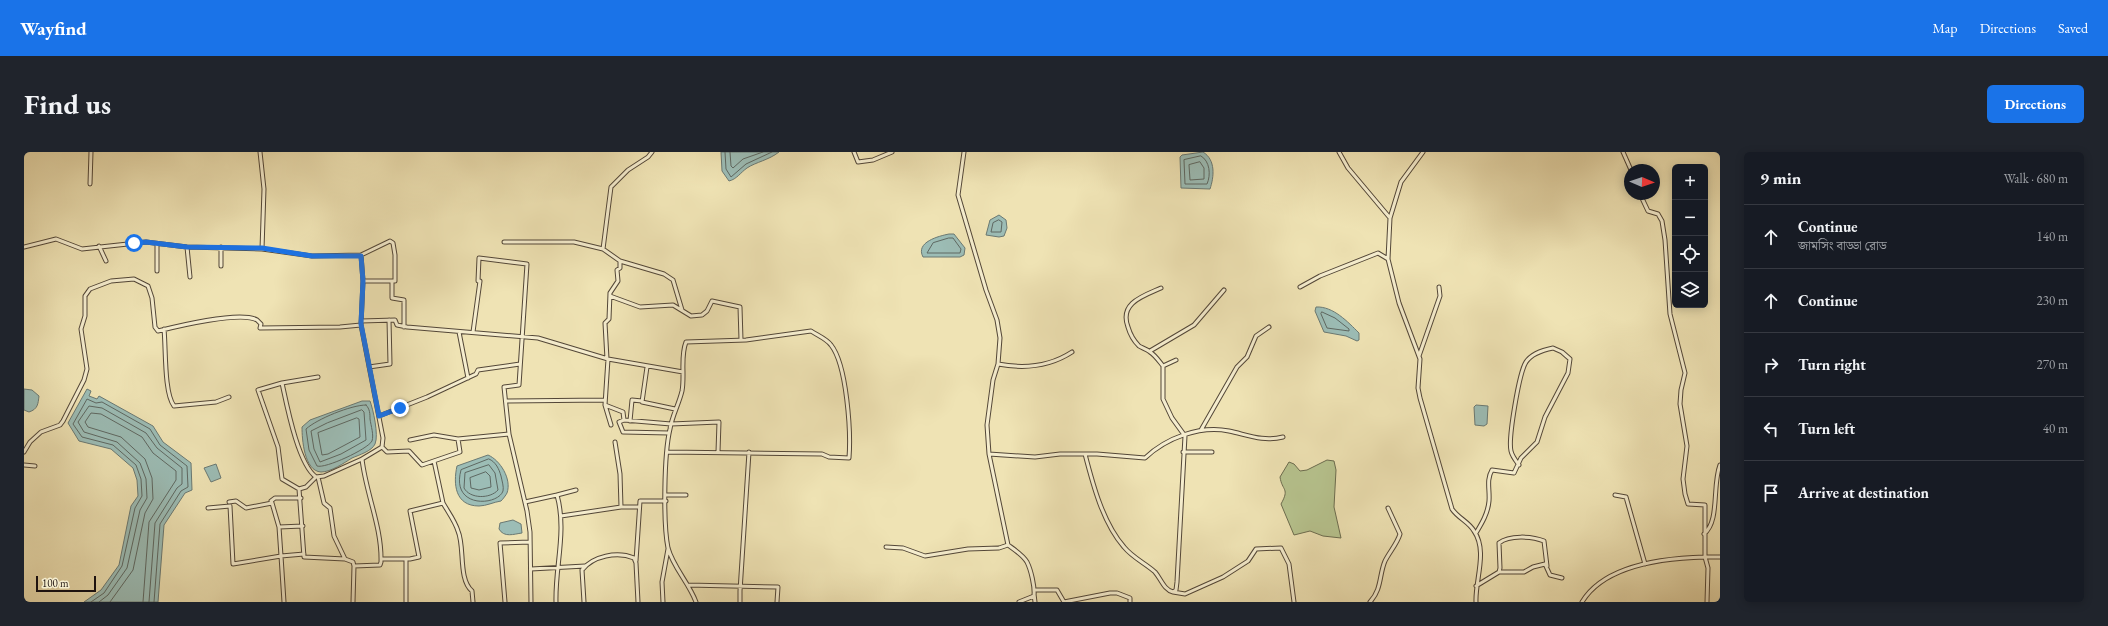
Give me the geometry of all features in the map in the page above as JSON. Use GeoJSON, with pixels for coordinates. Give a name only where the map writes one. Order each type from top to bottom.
{"type":"FeatureCollection","features":[{"type":"Feature","properties":{"kind":"street"},"geometry":{"type":"LineString","coordinates":[[90,152],[90,184]]}},
{"type":"Feature","properties":{"kind":"street"},"geometry":{"type":"LineString","coordinates":[[260,152],[264,189],[262,248]]}},
{"type":"Feature","properties":{"kind":"street"},"geometry":{"type":"LineString","coordinates":[[603,248],[612,187],[628,170],[648,157],[652,152]]}},
{"type":"Feature","properties":{"kind":"street"},"geometry":{"type":"LineString","coordinates":[[854,152],[858,162],[864,162],[892,152]]}},
{"type":"Feature","properties":{"kind":"street"},"geometry":{"type":"LineString","coordinates":[[964,152],[958,195],[986,290],[998,320],[1000,338],[998,364],[993,380],[987,425],[989,454],[1008,545],[1017,551],[1027,562],[1034,590],[1035,602]]}},
{"type":"Feature","properties":{"kind":"street"},"geometry":{"type":"LineString","coordinates":[[1339,152],[1348,168],[1390,218]]}},
{"type":"Feature","properties":{"kind":"street"},"geometry":{"type":"LineString","coordinates":[[1419,356],[1399,303],[1388,259],[1390,218],[1401,182],[1423,152]]}},
{"type":"Feature","properties":{"kind":"street"},"geometry":{"type":"LineString","coordinates":[[1623,152],[1628,164]]}},
{"type":"Feature","properties":{"kind":"street"},"geometry":{"type":"LineString","coordinates":[[1643,200],[1648,211],[1658,214],[1664,233],[1670,314],[1685,373],[1681,390],[1680,404],[1687,446],[1683,479],[1684,494],[1688,504],[1705,505],[1705,557],[1708,568],[1707,602]]}},
{"type":"Feature","properties":{"kind":"street"},"geometry":{"type":"LineString","coordinates":[[24,247],[56,239],[82,249],[146,242],[187,247],[262,248],[312,256],[361,256],[374,248],[392,242],[395,255],[395,281],[363,281]]}},
{"type":"Feature","properties":{"kind":"street"},"geometry":{"type":"LineString","coordinates":[[504,242],[574,242],[603,248],[620,261],[664,274],[673,280],[682,310]]}},
{"type":"Feature","properties":{"kind":"street"},"geometry":{"type":"LineString","coordinates":[[157,244],[157,271]]}},
{"type":"Feature","properties":{"kind":"street"},"geometry":{"type":"LineString","coordinates":[[99,246],[106,261]]}},
{"type":"Feature","properties":{"kind":"street"},"geometry":{"type":"LineString","coordinates":[[187,247],[190,277]]}},
{"type":"Feature","properties":{"kind":"street"},"geometry":{"type":"LineString","coordinates":[[221,247],[221,266]]}},
{"type":"Feature","properties":{"kind":"street"},"geometry":{"type":"LineString","coordinates":[[1300,287],[1320,276],[1378,253],[1388,259]]}},
{"type":"Feature","properties":{"kind":"street"},"geometry":{"type":"LineString","coordinates":[[361,256],[363,281],[361,323],[383,438],[382,447]]}},
{"type":"Feature","properties":{"kind":"street"},"geometry":{"type":"LineString","coordinates":[[473,332],[480,281],[478,281],[479,258],[527,264],[519,385],[504,387],[509,434],[525,502],[530,542],[531,602]]}},
{"type":"Feature","properties":{"kind":"street"},"geometry":{"type":"LineString","coordinates":[[611,425],[605,405],[608,359],[605,323],[609,319],[610,296],[618,281],[617,270],[620,268],[620,261]]}},
{"type":"Feature","properties":{"kind":"street"},"geometry":{"type":"LineString","coordinates":[[24,452],[30,442],[41,432],[60,425],[63,422],[84,380],[87,369],[81,329],[85,316],[85,296],[90,289],[111,281],[134,279],[148,286],[152,298],[155,327],[158,331],[242,317],[257,320],[261,324],[260,328],[340,327],[361,323],[395,320],[397,325],[404,327],[538,338],[608,359],[647,368],[683,372]]}},
{"type":"Feature","properties":{"kind":"street"},"geometry":{"type":"LineString","coordinates":[[392,281],[392,298],[404,300],[404,327]]}},
{"type":"Feature","properties":{"kind":"street"},"geometry":{"type":"LineString","coordinates":[[1439,287],[1440,296],[1419,356],[1418,388],[1452,509],[1476,533],[1480,557],[1476,586],[1476,602]]}},
{"type":"Feature","properties":{"kind":"street"},"geometry":{"type":"LineString","coordinates":[[1161,288],[1136,299],[1126,311],[1126,322],[1131,336],[1140,347],[1150,351],[1163,366],[1163,399],[1172,418],[1185,436],[1177,582],[1176,590],[1174,592]]}},
{"type":"Feature","properties":{"kind":"street"},"geometry":{"type":"LineString","coordinates":[[1150,351],[1194,325],[1224,290]]}},
{"type":"Feature","properties":{"kind":"street"},"geometry":{"type":"LineString","coordinates":[[610,296],[640,307],[673,305],[691,316],[702,314],[707,311],[712,301],[740,307],[741,340]]}},
{"type":"Feature","properties":{"kind":"street"},"geometry":{"type":"LineString","coordinates":[[369,367],[390,364],[389,320]]}},
{"type":"Feature","properties":{"kind":"street"},"geometry":{"type":"LineString","coordinates":[[1201,430],[1237,367],[1247,357],[1256,336],[1269,327]]}},
{"type":"Feature","properties":{"kind":"street"},"geometry":{"type":"LineString","coordinates":[[164,329],[169,400],[174,406],[216,402],[229,397]]}},
{"type":"Feature","properties":{"kind":"street"},"geometry":{"type":"LineString","coordinates":[[663,602],[662,582],[668,547],[666,501],[667,452],[671,424],[681,393],[686,342],[741,340],[811,331],[831,345],[840,366],[844,384],[850,436],[849,458],[829,457],[822,454],[667,452]]}},
{"type":"Feature","properties":{"kind":"street"},"geometry":{"type":"LineString","coordinates":[[459,332],[468,378]]}},
{"type":"Feature","properties":{"kind":"street"},"geometry":{"type":"LineString","coordinates":[[1476,533],[1487,512],[1489,500],[1488,484],[1492,470],[1514,473],[1519,465],[1521,458],[1537,442],[1545,417],[1568,373],[1570,360],[1562,352],[1553,348],[1533,355],[1526,362],[1522,373],[1511,436],[1511,452],[1519,465]]}},
{"type":"Feature","properties":{"kind":"street"},"geometry":{"type":"LineString","coordinates":[[998,364],[1018,368],[1028,368],[1061,359],[1072,352]]}},
{"type":"Feature","properties":{"kind":"street"},"geometry":{"type":"LineString","coordinates":[[1163,366],[1176,360]]}},
{"type":"Feature","properties":{"kind":"street"},"geometry":{"type":"LineString","coordinates":[[379,416],[427,397],[468,378],[476,374],[478,370],[520,364]]}},
{"type":"Feature","properties":{"kind":"street"},"geometry":{"type":"LineString","coordinates":[[642,401],[647,368]]}},
{"type":"Feature","properties":{"kind":"street"},"geometry":{"type":"LineString","coordinates":[[318,377],[282,383],[258,390],[278,447],[282,479],[299,489],[306,487],[317,477],[324,476],[362,459],[382,447]]}},
{"type":"Feature","properties":{"kind":"street"},"geometry":{"type":"LineString","coordinates":[[282,383],[288,413],[303,460],[310,473],[317,477],[324,503],[330,508],[334,536],[345,559]]}},
{"type":"Feature","properties":{"kind":"street"},"geometry":{"type":"LineString","coordinates":[[506,401],[605,400]]}},
{"type":"Feature","properties":{"kind":"street"},"geometry":{"type":"LineString","coordinates":[[630,421],[632,400],[675,408]]}},
{"type":"Feature","properties":{"kind":"street"},"geometry":{"type":"LineString","coordinates":[[605,405],[623,412],[624,420]]}},
{"type":"Feature","properties":{"kind":"street"},"geometry":{"type":"LineString","coordinates":[[669,433],[623,432],[619,422],[624,420],[671,424],[719,422],[718,452]]}},
{"type":"Feature","properties":{"kind":"street"},"geometry":{"type":"LineString","coordinates":[[989,454],[1035,457],[1060,454],[1085,454],[1145,458],[1163,443],[1201,430],[1217,429],[1265,439],[1283,437]]}},
{"type":"Feature","properties":{"kind":"street"},"geometry":{"type":"LineString","coordinates":[[410,440],[434,435],[458,439],[509,434]]}},
{"type":"Feature","properties":{"kind":"street"},"geometry":{"type":"LineString","coordinates":[[382,447],[387,452],[409,451],[422,465],[460,452],[458,439]]}},
{"type":"Feature","properties":{"kind":"street"},"geometry":{"type":"LineString","coordinates":[[615,442],[620,474],[621,507]]}},
{"type":"Feature","properties":{"kind":"street"},"geometry":{"type":"LineString","coordinates":[[740,602],[749,452]]}},
{"type":"Feature","properties":{"kind":"street"},"geometry":{"type":"LineString","coordinates":[[1183,452],[1212,452]]}},
{"type":"Feature","properties":{"kind":"street"},"geometry":{"type":"LineString","coordinates":[[1085,454],[1099,500],[1113,532],[1136,560],[1147,565],[1157,574],[1164,586],[1174,592],[1185,594],[1223,577],[1248,561],[1256,549],[1281,548],[1287,558],[1292,578],[1294,602]]}},
{"type":"Feature","properties":{"kind":"street"},"geometry":{"type":"LineString","coordinates":[[354,566],[380,565],[381,559],[377,525],[362,459]]}},
{"type":"Feature","properties":{"kind":"street"},"geometry":{"type":"LineString","coordinates":[[434,461],[443,504],[459,531],[464,574],[468,587],[472,591],[473,602]]}},
{"type":"Feature","properties":{"kind":"street"},"geometry":{"type":"LineString","coordinates":[[1704,534],[1713,527],[1718,511],[1720,464]]}},
{"type":"Feature","properties":{"kind":"street"},"geometry":{"type":"LineString","coordinates":[[24,465],[35,466]]}},
{"type":"Feature","properties":{"kind":"street"},"geometry":{"type":"LineString","coordinates":[[299,489],[301,498],[304,557],[345,559],[353,562],[353,602]]}},
{"type":"Feature","properties":{"kind":"street"},"geometry":{"type":"LineString","coordinates":[[525,502],[576,490]]}},
{"type":"Feature","properties":{"kind":"street"},"geometry":{"type":"LineString","coordinates":[[556,602],[560,568],[561,516],[557,495]]}},
{"type":"Feature","properties":{"kind":"street"},"geometry":{"type":"LineString","coordinates":[[666,495],[686,495]]}},
{"type":"Feature","properties":{"kind":"street"},"geometry":{"type":"LineString","coordinates":[[1615,495],[1626,497],[1645,564]]}},
{"type":"Feature","properties":{"kind":"street"},"geometry":{"type":"LineString","coordinates":[[228,496],[233,564],[281,556],[304,554]]}},
{"type":"Feature","properties":{"kind":"street"},"geometry":{"type":"LineString","coordinates":[[284,602],[279,527],[271,501],[275,498],[301,498]]}},
{"type":"Feature","properties":{"kind":"street"},"geometry":{"type":"LineString","coordinates":[[208,508],[229,504],[236,501],[246,508],[272,503]]}},
{"type":"Feature","properties":{"kind":"street"},"geometry":{"type":"LineString","coordinates":[[638,602],[636,563],[640,502],[666,501]]}},
{"type":"Feature","properties":{"kind":"street"},"geometry":{"type":"LineString","coordinates":[[381,559],[406,559],[419,557],[410,511],[443,504]]}},
{"type":"Feature","properties":{"kind":"street"},"geometry":{"type":"LineString","coordinates":[[561,516],[621,507],[639,507]]}},
{"type":"Feature","properties":{"kind":"street"},"geometry":{"type":"LineString","coordinates":[[1370,602],[1380,585],[1384,562],[1392,547],[1397,543],[1400,534],[1388,508]]}},
{"type":"Feature","properties":{"kind":"street"},"geometry":{"type":"LineString","coordinates":[[279,527],[303,526]]}},
{"type":"Feature","properties":{"kind":"street"},"geometry":{"type":"LineString","coordinates":[[1499,572],[1499,544],[1504,540],[1518,538],[1544,541],[1547,566],[1550,575],[1562,578]]}},
{"type":"Feature","properties":{"kind":"street"},"geometry":{"type":"LineString","coordinates":[[505,602],[500,543],[530,542]]}},
{"type":"Feature","properties":{"kind":"street"},"geometry":{"type":"LineString","coordinates":[[886,547],[903,548],[925,556],[968,549],[999,548],[1008,545]]}},
{"type":"Feature","properties":{"kind":"street"},"geometry":{"type":"LineString","coordinates":[[668,547],[696,602]]}},
{"type":"Feature","properties":{"kind":"street"},"geometry":{"type":"LineString","coordinates":[[584,602],[582,570],[585,566],[591,562],[610,555],[628,556],[634,558],[636,563]]}},
{"type":"Feature","properties":{"kind":"street"},"geometry":{"type":"LineString","coordinates":[[1582,602],[1588,592],[1616,573],[1645,564],[1675,558],[1720,557]]}},
{"type":"Feature","properties":{"kind":"street"},"geometry":{"type":"LineString","coordinates":[[406,559],[406,602]]}},
{"type":"Feature","properties":{"kind":"street"},"geometry":{"type":"LineString","coordinates":[[1476,586],[1499,572],[1524,572],[1539,565],[1545,564],[1547,566]]}},
{"type":"Feature","properties":{"kind":"street"},"geometry":{"type":"LineString","coordinates":[[531,569],[585,566]]}},
{"type":"Feature","properties":{"kind":"street"},"geometry":{"type":"LineString","coordinates":[[688,584],[778,587],[777,602]]}},
{"type":"Feature","properties":{"kind":"street"},"geometry":{"type":"LineString","coordinates":[[1034,590],[1057,590],[1064,602],[1117,593],[1130,598],[1130,602]]}},
{"type":"Feature","properties":{"kind":"street"},"geometry":{"type":"LineString","coordinates":[[1019,602],[1029,599],[1034,594]]}},
{"type":"Feature","properties":{"kind":"green space"},"geometry":{"type":"Polygon","coordinates":[[[1327,460],[1334,461],[1336,470],[1334,507],[1341,538],[1323,536],[1310,531],[1294,535],[1281,504],[1284,499],[1285,490],[1280,477],[1289,462],[1294,464],[1300,471],[1307,470],[1327,460]]]}},
{"type":"Feature","properties":{"kind":"water"},"geometry":{"type":"Polygon","coordinates":[[[721,152],[779,152],[751,166],[729,181],[722,171],[721,152]]]}},
{"type":"Feature","properties":{"kind":"water"},"geometry":{"type":"Polygon","coordinates":[[[1203,152],[1210,159],[1213,169],[1210,189],[1181,188],[1180,157],[1182,155],[1203,152]]]}},
{"type":"Feature","properties":{"kind":"water"},"geometry":{"type":"Polygon","coordinates":[[[999,215],[1006,220],[1007,228],[1004,236],[999,237],[986,235],[990,220],[999,215]]]}},
{"type":"Feature","properties":{"kind":"water"},"geometry":{"type":"Polygon","coordinates":[[[954,234],[965,248],[964,255],[960,257],[923,257],[921,252],[922,247],[925,244],[934,238],[954,234]]]}},
{"type":"Feature","properties":{"kind":"water"},"geometry":{"type":"Polygon","coordinates":[[[1316,307],[1328,309],[1340,316],[1359,333],[1359,340],[1357,341],[1346,336],[1324,332],[1315,311],[1316,307]]]}},
{"type":"Feature","properties":{"kind":"water"},"geometry":{"type":"Polygon","coordinates":[[[24,389],[32,390],[39,396],[36,408],[29,412],[24,410],[24,389]]]}},
{"type":"Feature","properties":{"kind":"water"},"geometry":{"type":"Polygon","coordinates":[[[87,389],[91,391],[89,396],[97,399],[99,396],[153,426],[163,442],[191,463],[192,490],[185,493],[164,525],[158,602],[84,602],[101,590],[119,565],[131,506],[138,496],[137,480],[133,468],[111,449],[79,441],[68,423],[87,389]]]}},
{"type":"Feature","properties":{"kind":"water"},"geometry":{"type":"Polygon","coordinates":[[[362,401],[370,401],[373,410],[376,435],[375,444],[368,451],[333,469],[325,472],[315,470],[311,466],[305,454],[302,427],[310,420],[362,401]]]}},
{"type":"Feature","properties":{"kind":"water"},"geometry":{"type":"Polygon","coordinates":[[[1476,405],[1488,406],[1487,424],[1484,426],[1475,425],[1474,407],[1476,405]]]}},
{"type":"Feature","properties":{"kind":"water"},"geometry":{"type":"Polygon","coordinates":[[[488,455],[497,461],[504,471],[508,482],[507,493],[501,501],[482,506],[471,505],[460,498],[458,493],[455,480],[457,466],[488,455]]]}},
{"type":"Feature","properties":{"kind":"water"},"geometry":{"type":"Polygon","coordinates":[[[216,464],[221,478],[211,482],[204,468],[216,464]]]}},
{"type":"Feature","properties":{"kind":"water"},"geometry":{"type":"Polygon","coordinates":[[[513,520],[521,524],[522,533],[509,535],[501,532],[499,529],[500,523],[513,520]]]}},
{"type":"Feature","properties":{"kind":"route"},"geometry":{"type":"LineString","coordinates":[[134,243],[146,242],[187,247],[262,248],[312,256],[361,256],[363,281],[361,324],[364,350],[370,370],[379,416],[400,408]]}}]}
